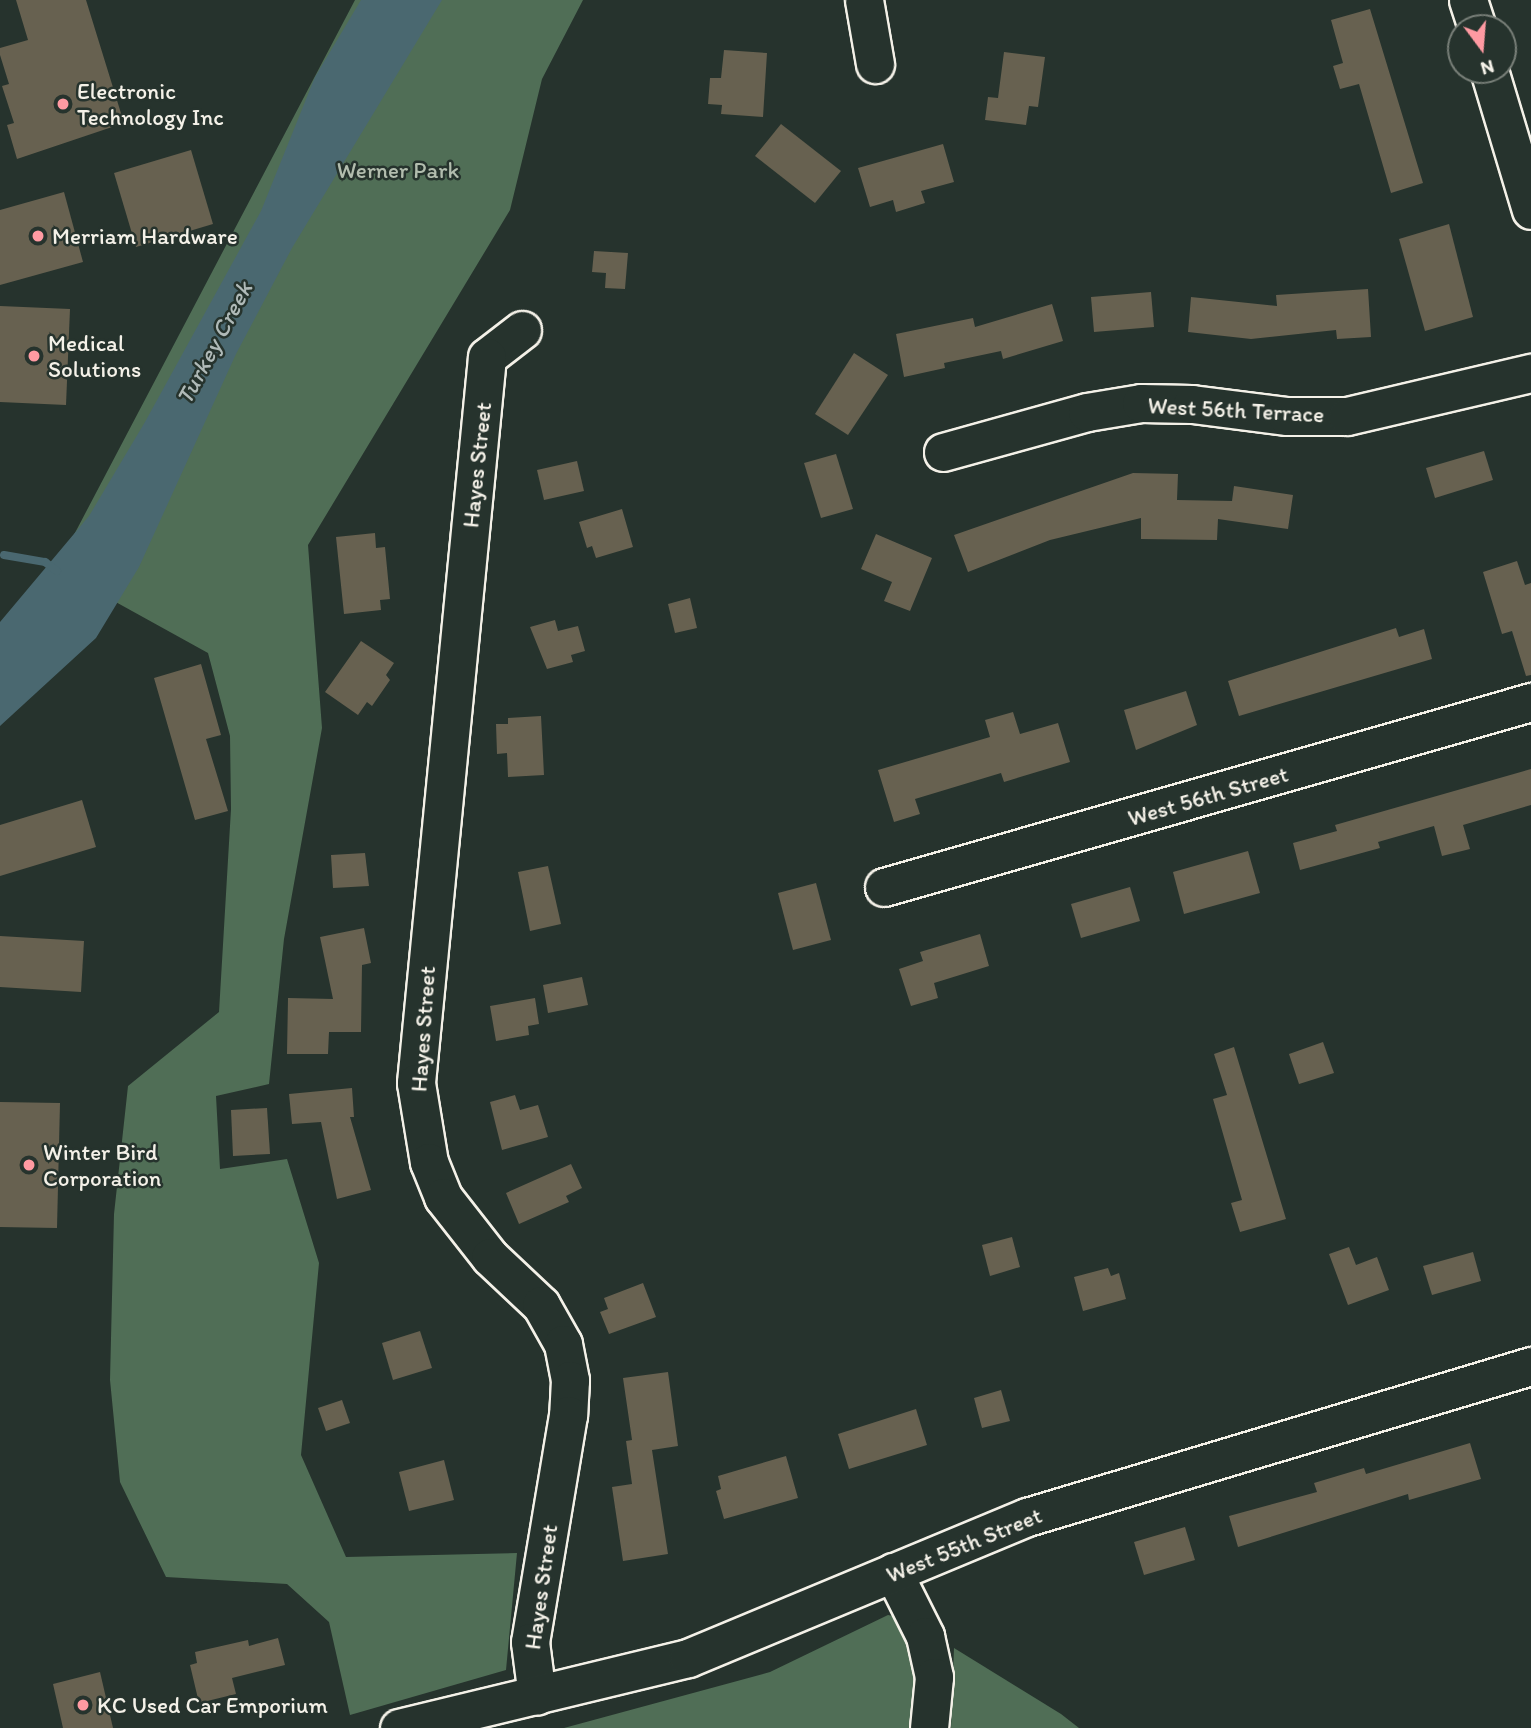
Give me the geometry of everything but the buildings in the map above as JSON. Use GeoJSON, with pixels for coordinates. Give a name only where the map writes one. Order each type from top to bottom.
{"type":"FeatureCollection","features":[{"type":"Feature","properties":{"kind":"street"},"geometry":{"type":"LineString","coordinates":[[864,0],[875,64]]}},
{"type":"Feature","properties":{"kind":"street"},"geometry":{"type":"LineString","coordinates":[[1493,84],[1531,210]]}},
{"type":"Feature","properties":{"kind":"street","name":"Hayes Street"},"geometry":{"type":"LineString","coordinates":[[522,330],[488,357],[416,1083],[429,1162],[443,1197],[490,1257],[541,1306],[563,1344],[570,1380],[568,1415],[530,1642],[537,1696]]}},
{"type":"Feature","properties":{"kind":"street","name":"West 56th Terrace"},"geometry":{"type":"LineString","coordinates":[[943,452],[1087,412],[1142,403],[1192,404],[1287,416],[1346,416],[1531,373]]}},
{"type":"Feature","properties":{"kind":"street","name":"West 56th Street"},"geometry":{"type":"LineString","coordinates":[[884,887],[1531,702]]}},
{"type":"Feature","properties":{"kind":"street","name":"West 55th Street"},"geometry":{"type":"LineString","coordinates":[[399,1728],[688,1658],[1027,1517],[1531,1366]]}},
{"type":"Feature","properties":{"kind":"street"},"geometry":{"type":"LineString","coordinates":[[894,1572],[928,1650],[934,1677],[929,1728]]}},
{"type":"Feature","properties":{"kind":"green space","name":"Werner Park"},"geometry":{"type":"Polygon","coordinates":[[[355,0],[583,0],[542,79],[510,210],[308,545],[322,728],[284,939],[269,1084],[216,1096],[220,1169],[287,1159],[319,1263],[301,1455],[346,1557],[517,1553],[506,1670],[350,1715],[329,1622],[287,1584],[166,1577],[120,1482],[110,1380],[114,1214],[128,1086],[219,1012],[231,809],[230,736],[208,653],[56,569],[355,0]]]}},
{"type":"Feature","properties":{"kind":"green space"},"geometry":{"type":"Polygon","coordinates":[[[888,1615],[898,1617],[918,1650],[912,1728],[564,1728],[770,1672],[888,1615]]]}},
{"type":"Feature","properties":{"kind":"green space"},"geometry":{"type":"Polygon","coordinates":[[[954,1648],[1061,1714],[1079,1728],[951,1728],[954,1648]]]}},
{"type":"Feature","properties":{"kind":"water","name":"Turkey Creek"},"geometry":{"type":"Polygon","coordinates":[[[361,0],[442,0],[292,248],[236,354],[139,567],[96,638],[0,726],[0,622],[89,516],[145,422],[261,211],[315,77],[361,0]]]}},
{"type":"Feature","properties":{"kind":"waterway"},"geometry":{"type":"LineString","coordinates":[[4,555],[45,562],[57,571]]}},
{"type":"Feature","properties":{"kind":"place","name":"Electronic Technology Inc"},"geometry":{"type":"Point","coordinates":[63,104]}},
{"type":"Feature","properties":{"kind":"place","name":"Merriam Hardware"},"geometry":{"type":"Point","coordinates":[38,236]}},
{"type":"Feature","properties":{"kind":"place","name":"Medical Solutions"},"geometry":{"type":"Point","coordinates":[34,356]}},
{"type":"Feature","properties":{"kind":"place","name":"Winter Bird Corporation"},"geometry":{"type":"Point","coordinates":[29,1165]}},
{"type":"Feature","properties":{"kind":"place","name":"KC Used Car Emporium"},"geometry":{"type":"Point","coordinates":[83,1705]}}]}
